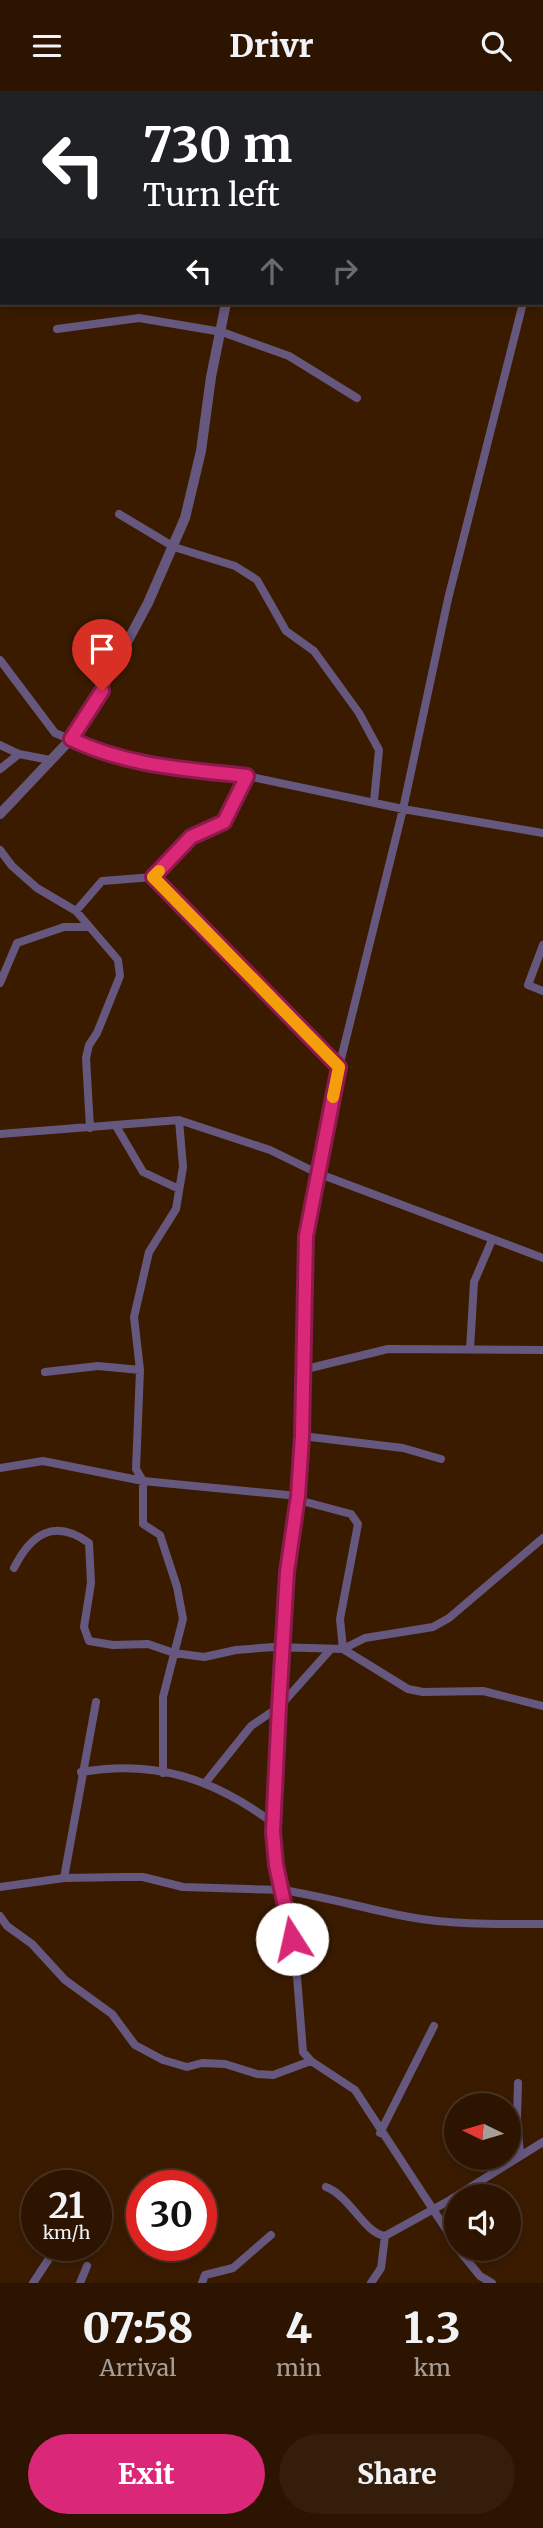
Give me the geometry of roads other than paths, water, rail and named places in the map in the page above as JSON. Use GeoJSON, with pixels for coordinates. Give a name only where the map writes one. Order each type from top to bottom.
{"type":"FeatureCollection","features":[{"type":"Feature","properties":{"kind":"street"},"geometry":{"type":"LineString","coordinates":[[0,814],[71,739],[126,647],[174,547],[185,518],[201,451],[211,377],[226,305]]}},
{"type":"Feature","properties":{"kind":"street"},"geometry":{"type":"LineString","coordinates":[[444,2227],[380,2133],[355,2090],[311,2061],[303,2052],[299,2035],[296,1964],[276,1865],[273,1823],[287,1572],[298,1498],[302,1436],[306,1236],[339,1067],[403,809],[448,599],[522,305]]}},
{"type":"Feature","properties":{"kind":"street"},"geometry":{"type":"LineString","coordinates":[[57,329],[139,318],[222,332],[289,356],[357,398]]}},
{"type":"Feature","properties":{"kind":"street"},"geometry":{"type":"LineString","coordinates":[[119,514],[174,547],[235,566],[257,580],[286,631],[314,651],[359,713],[379,751],[374,801]]}},
{"type":"Feature","properties":{"kind":"street"},"geometry":{"type":"LineString","coordinates":[[0,660],[55,733],[93,749],[144,764],[247,776],[403,809],[543,834]]}},
{"type":"Feature","properties":{"kind":"street"},"geometry":{"type":"LineString","coordinates":[[0,745],[19,754],[50,760]]}},
{"type":"Feature","properties":{"kind":"street"},"geometry":{"type":"LineString","coordinates":[[0,769],[19,754]]}},
{"type":"Feature","properties":{"kind":"street"},"geometry":{"type":"LineString","coordinates":[[76,911],[102,881],[153,877],[191,837],[224,822],[247,776]]}},
{"type":"Feature","properties":{"kind":"street"},"geometry":{"type":"LineString","coordinates":[[0,850],[12,866],[37,888],[76,911],[86,927],[118,960],[120,976],[97,1033],[89,1045],[86,1058],[90,1128]]}},
{"type":"Feature","properties":{"kind":"street"},"geometry":{"type":"LineString","coordinates":[[153,877],[339,1067]]}},
{"type":"Feature","properties":{"kind":"street"},"geometry":{"type":"LineString","coordinates":[[0,983],[17,943],[64,927],[86,927]]}},
{"type":"Feature","properties":{"kind":"street"},"geometry":{"type":"LineString","coordinates":[[543,945],[528,985],[543,991]]}},
{"type":"Feature","properties":{"kind":"street"},"geometry":{"type":"LineString","coordinates":[[0,1134],[180,1120],[270,1150],[317,1173],[543,1258]]}},
{"type":"Feature","properties":{"kind":"street"},"geometry":{"type":"LineString","coordinates":[[163,1773],[163,1697],[183,1619],[177,1587],[160,1535],[143,1524],[143,1481],[136,1469],[135,1448],[140,1370],[134,1317],[149,1252],[176,1209],[183,1167],[180,1120]]}},
{"type":"Feature","properties":{"kind":"street"},"geometry":{"type":"LineString","coordinates":[[116,1126],[143,1172],[179,1188]]}},
{"type":"Feature","properties":{"kind":"street"},"geometry":{"type":"LineString","coordinates":[[470,1349],[474,1282],[492,1240]]}},
{"type":"Feature","properties":{"kind":"street"},"geometry":{"type":"LineString","coordinates":[[302,1370],[388,1349],[543,1350]]}},
{"type":"Feature","properties":{"kind":"street"},"geometry":{"type":"LineString","coordinates":[[45,1372],[98,1366],[140,1370]]}},
{"type":"Feature","properties":{"kind":"street"},"geometry":{"type":"LineString","coordinates":[[302,1436],[402,1448],[441,1459]]}},
{"type":"Feature","properties":{"kind":"street"},"geometry":{"type":"LineString","coordinates":[[0,1468],[43,1461],[143,1481],[298,1498],[351,1514],[358,1524],[340,1619],[343,1649]]}},
{"type":"Feature","properties":{"kind":"street"},"geometry":{"type":"LineString","coordinates":[[15,1568],[28,1543],[42,1534],[62,1531],[80,1536],[89,1543],[91,1564],[84,1627],[89,1640],[113,1645],[148,1644],[174,1653],[204,1657],[236,1650],[343,1649],[365,1638],[433,1627],[449,1618],[542,1541]]}},
{"type":"Feature","properties":{"kind":"street"},"geometry":{"type":"LineString","coordinates":[[343,1649],[408,1689],[423,1692],[482,1691],[543,1706]]}},
{"type":"Feature","properties":{"kind":"street"},"geometry":{"type":"LineString","coordinates":[[206,1781],[251,1726],[279,1707],[330,1650]]}},
{"type":"Feature","properties":{"kind":"street"},"geometry":{"type":"LineString","coordinates":[[64,1878],[81,1772],[96,1702]]}},
{"type":"Feature","properties":{"kind":"street"},"geometry":{"type":"LineString","coordinates":[[81,1772],[121,1768],[206,1781],[233,1795],[273,1823]]}},
{"type":"Feature","properties":{"kind":"street"},"geometry":{"type":"LineString","coordinates":[[0,1887],[64,1878],[143,1877],[183,1887],[283,1890],[342,1899],[411,1917],[497,1924],[543,1923]]}},
{"type":"Feature","properties":{"kind":"street"},"geometry":{"type":"LineString","coordinates":[[0,1916],[7,1926],[32,1944],[65,1980],[112,2014],[135,2045],[163,2060],[187,2067],[202,2063],[225,2064],[265,2075],[284,2073],[311,2061]]}},
{"type":"Feature","properties":{"kind":"street"},"geometry":{"type":"LineString","coordinates":[[380,2133],[434,2026]]}},
{"type":"Feature","properties":{"kind":"street"},"geometry":{"type":"LineString","coordinates":[[518,2083],[518,2093]]}},
{"type":"Feature","properties":{"kind":"street"},"geometry":{"type":"LineString","coordinates":[[522,2154],[543,2142]]}},
{"type":"Feature","properties":{"kind":"street"},"geometry":{"type":"LineString","coordinates":[[326,2187],[339,2192],[375,2233],[385,2236],[498,2170]]}},
{"type":"Feature","properties":{"kind":"street"},"geometry":{"type":"LineString","coordinates":[[202,2283],[205,2275],[233,2268],[271,2235]]}},
{"type":"Feature","properties":{"kind":"street"},"geometry":{"type":"LineString","coordinates":[[371,2283],[381,2268],[385,2236]]}},
{"type":"Feature","properties":{"kind":"street"},"geometry":{"type":"LineString","coordinates":[[33,2283],[47,2261]]}},
{"type":"Feature","properties":{"kind":"street"},"geometry":{"type":"LineString","coordinates":[[469,2261],[480,2276],[492,2283]]}},
{"type":"Feature","properties":{"kind":"street"},"geometry":{"type":"LineString","coordinates":[[80,2283],[87,2266]]}}]}
